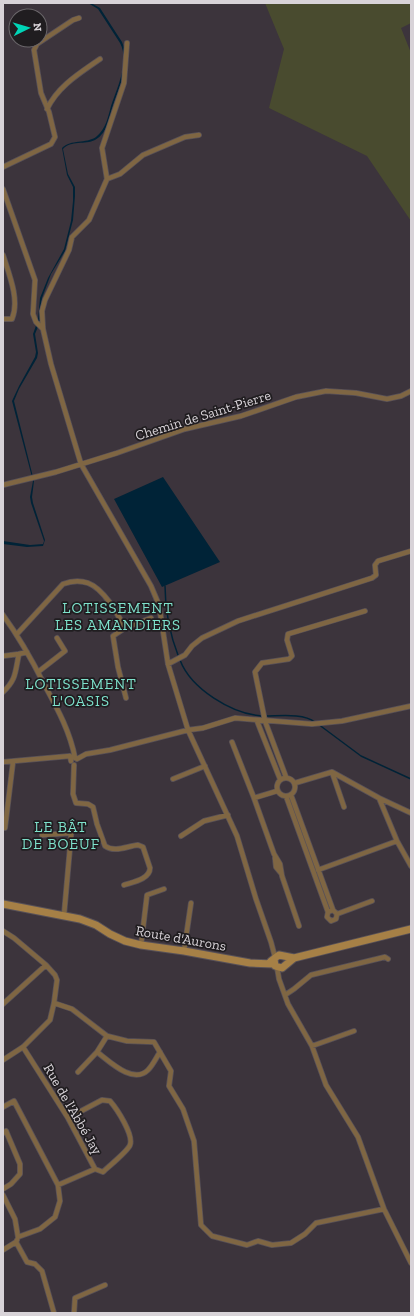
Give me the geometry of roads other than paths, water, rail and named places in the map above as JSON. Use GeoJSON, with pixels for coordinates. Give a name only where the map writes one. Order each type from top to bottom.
{"type":"FeatureCollection","features":[{"type":"Feature","properties":{"kind":"street"},"geometry":{"type":"LineString","coordinates":[[3,167],[51,144],[55,137],[47,109],[40,93],[34,50],[37,44],[73,20],[79,18]]}},
{"type":"Feature","properties":{"kind":"street"},"geometry":{"type":"LineString","coordinates":[[127,43],[124,83],[102,148],[107,179],[89,220],[72,237],[69,250],[44,300],[42,311],[42,328],[80,464],[150,586],[159,605],[168,664],[188,730],[237,836],[256,899],[279,961],[279,979],[288,1004],[312,1046],[326,1085],[358,1137],[384,1209],[411,1263]]}},
{"type":"Feature","properties":{"kind":"street"},"geometry":{"type":"LineString","coordinates":[[47,109],[52,99],[63,86],[100,59]]}},
{"type":"Feature","properties":{"kind":"street"},"geometry":{"type":"LineString","coordinates":[[107,179],[120,174],[143,156],[185,137],[198,136]]}},
{"type":"Feature","properties":{"kind":"street"},"geometry":{"type":"LineString","coordinates":[[3,189],[4,199],[17,227],[35,280],[33,314],[36,322],[42,328]]}},
{"type":"Feature","properties":{"kind":"street"},"geometry":{"type":"LineString","coordinates":[[3,255],[14,291],[15,312],[12,319],[3,319]]}},
{"type":"Feature","properties":{"kind":"street","name":"Chemin de Saint-Pierre"},"geometry":{"type":"LineString","coordinates":[[3,485],[56,472],[117,453],[185,429],[241,416],[296,397],[326,391],[356,393],[387,399],[401,396],[411,391]]}},
{"type":"Feature","properties":{"kind":"street"},"geometry":{"type":"LineString","coordinates":[[168,664],[185,655],[192,646],[202,638],[226,626],[372,578],[376,575],[375,565],[378,561],[411,551]]}},
{"type":"Feature","properties":{"kind":"street"},"geometry":{"type":"LineString","coordinates":[[16,634],[63,584],[74,581],[88,583],[102,593],[118,615],[125,628]]}},
{"type":"Feature","properties":{"kind":"street"},"geometry":{"type":"LineString","coordinates":[[286,777],[265,721],[255,672],[262,663],[289,659],[292,656],[287,640],[288,634],[365,611]]}},
{"type":"Feature","properties":{"kind":"street"},"geometry":{"type":"LineString","coordinates":[[3,615],[27,652],[63,719],[72,744],[74,761],[72,794],[76,803],[88,804],[93,807],[97,824],[105,846],[108,849],[115,850],[138,845],[143,847],[150,871],[146,876],[124,885]]}},
{"type":"Feature","properties":{"kind":"street"},"geometry":{"type":"LineString","coordinates":[[126,698],[118,668],[113,636],[125,628],[151,618]]}},
{"type":"Feature","properties":{"kind":"street"},"geometry":{"type":"LineString","coordinates":[[38,672],[65,651],[57,638]]}},
{"type":"Feature","properties":{"kind":"street"},"geometry":{"type":"LineString","coordinates":[[3,656],[27,652]]}},
{"type":"Feature","properties":{"kind":"street"},"geometry":{"type":"LineString","coordinates":[[3,692],[10,686],[14,679],[19,654]]}},
{"type":"Feature","properties":{"kind":"street"},"geometry":{"type":"LineString","coordinates":[[74,761],[86,754],[110,750],[188,730],[203,728],[235,718],[257,721],[312,724],[342,721],[411,706]]}},
{"type":"Feature","properties":{"kind":"street"},"geometry":{"type":"LineString","coordinates":[[257,721],[280,779]]}},
{"type":"Feature","properties":{"kind":"street"},"geometry":{"type":"LineString","coordinates":[[232,742],[274,854],[280,864],[282,876],[299,926]]}},
{"type":"Feature","properties":{"kind":"street"},"geometry":{"type":"LineString","coordinates":[[3,762],[70,756],[74,761]]}},
{"type":"Feature","properties":{"kind":"street"},"geometry":{"type":"LineString","coordinates":[[5,828],[14,762]]}},
{"type":"Feature","properties":{"kind":"street"},"geometry":{"type":"LineString","coordinates":[[173,779],[205,766]]}},
{"type":"Feature","properties":{"kind":"street"},"geometry":{"type":"LineString","coordinates":[[295,783],[332,772],[379,798],[411,813]]}},
{"type":"Feature","properties":{"kind":"street"},"geometry":{"type":"LineString","coordinates":[[332,772],[344,807]]}},
{"type":"Feature","properties":{"kind":"street"},"geometry":{"type":"LineString","coordinates":[[286,777],[293,780],[295,783],[295,789],[291,795],[286,796],[279,794],[276,786],[280,779],[286,777]]}},
{"type":"Feature","properties":{"kind":"street"},"geometry":{"type":"LineString","coordinates":[[254,798],[277,790]]}},
{"type":"Feature","properties":{"kind":"street"},"geometry":{"type":"LineString","coordinates":[[286,796],[328,912],[327,917],[331,921],[336,919],[335,912],[291,795]]}},
{"type":"Feature","properties":{"kind":"street"},"geometry":{"type":"LineString","coordinates":[[379,798],[397,840],[411,866]]}},
{"type":"Feature","properties":{"kind":"street"},"geometry":{"type":"LineString","coordinates":[[181,836],[204,821],[228,815]]}},
{"type":"Feature","properties":{"kind":"street"},"geometry":{"type":"LineString","coordinates":[[64,915],[72,825]]}},
{"type":"Feature","properties":{"kind":"street"},"geometry":{"type":"LineString","coordinates":[[42,835],[71,833]]}},
{"type":"Feature","properties":{"kind":"street"},"geometry":{"type":"LineString","coordinates":[[318,870],[397,840]]}},
{"type":"Feature","properties":{"kind":"street"},"geometry":{"type":"LineString","coordinates":[[142,945],[147,895],[164,889]]}},
{"type":"Feature","properties":{"kind":"street"},"geometry":{"type":"LineString","coordinates":[[328,912],[335,912],[372,901]]}},
{"type":"Feature","properties":{"kind":"street"},"geometry":{"type":"LineString","coordinates":[[184,951],[191,903]]}},
{"type":"Feature","properties":{"kind":"street","name":"Route d'Aurons"},"geometry":{"type":"LineString","coordinates":[[3,904],[80,919],[125,941],[250,963],[265,963],[294,958],[411,929]]}},
{"type":"Feature","properties":{"kind":"street"},"geometry":{"type":"LineString","coordinates":[[3,931],[14,938],[46,965],[57,980],[50,1020],[23,1047],[3,1060]]}},
{"type":"Feature","properties":{"kind":"street"},"geometry":{"type":"LineString","coordinates":[[285,995],[311,975],[385,957],[388,959]]}},
{"type":"Feature","properties":{"kind":"street"},"geometry":{"type":"LineString","coordinates":[[3,1004],[46,965]]}},
{"type":"Feature","properties":{"kind":"street"},"geometry":{"type":"LineString","coordinates":[[54,1002],[72,1009],[107,1036],[127,1041],[154,1042],[171,1071],[169,1086],[183,1109],[194,1141],[201,1225],[212,1236],[247,1245],[258,1242],[272,1245],[291,1243],[305,1234],[316,1223],[384,1209]]}},
{"type":"Feature","properties":{"kind":"street"},"geometry":{"type":"LineString","coordinates":[[312,1046],[354,1031]]}},
{"type":"Feature","properties":{"kind":"street"},"geometry":{"type":"LineString","coordinates":[[78,1072],[96,1052],[107,1036]]}},
{"type":"Feature","properties":{"kind":"street","name":"Rue de l'Abbé Jay"},"geometry":{"type":"LineString","coordinates":[[23,1047],[68,1118],[96,1169],[58,1185]]}},
{"type":"Feature","properties":{"kind":"street"},"geometry":{"type":"LineString","coordinates":[[96,1052],[132,1075],[139,1075],[147,1070],[160,1052]]}},
{"type":"Feature","properties":{"kind":"street"},"geometry":{"type":"LineString","coordinates":[[68,1118],[102,1100],[110,1100],[117,1109],[131,1137],[130,1146],[103,1172],[96,1169]]}},
{"type":"Feature","properties":{"kind":"street"},"geometry":{"type":"LineString","coordinates":[[3,1107],[14,1101],[58,1185],[60,1201],[55,1217],[40,1229],[18,1237]]}},
{"type":"Feature","properties":{"kind":"street"},"geometry":{"type":"LineString","coordinates":[[3,1189],[12,1184],[20,1174],[20,1164],[5,1132]]}},
{"type":"Feature","properties":{"kind":"street"},"geometry":{"type":"LineString","coordinates":[[3,1195],[15,1219],[18,1237],[16,1242],[3,1250]]}},
{"type":"Feature","properties":{"kind":"street"},"geometry":{"type":"LineString","coordinates":[[16,1242],[26,1262],[35,1264],[42,1271],[54,1313]]}},
{"type":"Feature","properties":{"kind":"street"},"geometry":{"type":"LineString","coordinates":[[74,1313],[76,1298],[105,1285]]}},
{"type":"Feature","properties":{"kind":"water"},"geometry":{"type":"Polygon","coordinates":[[[88,3],[100,8],[122,42],[125,57],[124,74],[107,124],[103,133],[95,140],[70,144],[63,149],[68,174],[75,187],[73,220],[65,251],[51,274],[42,298],[40,322],[35,334],[38,353],[37,358],[19,389],[14,401],[34,481],[32,497],[33,503],[45,540],[43,546],[27,547],[3,544],[3,541],[30,545],[43,544],[44,541],[31,503],[30,497],[33,481],[12,401],[35,357],[36,352],[33,334],[38,320],[40,298],[48,278],[64,249],[71,221],[73,187],[67,175],[62,148],[70,143],[92,139],[99,134],[108,119],[122,75],[124,58],[120,43],[98,9],[88,3]]]}},
{"type":"Feature","properties":{"kind":"water"},"geometry":{"type":"Polygon","coordinates":[[[163,477],[220,562],[162,587],[114,499],[163,477]]]}},
{"type":"Feature","properties":{"kind":"waterway"},"geometry":{"type":"LineString","coordinates":[[165,586],[169,622],[179,658]]}},
{"type":"Feature","properties":{"kind":"waterway"},"geometry":{"type":"LineString","coordinates":[[180,660],[185,671],[193,681],[214,698],[238,710],[262,716]]}},
{"type":"Feature","properties":{"kind":"waterway"},"geometry":{"type":"LineString","coordinates":[[266,716],[298,716],[315,722]]}},
{"type":"Feature","properties":{"kind":"waterway"},"geometry":{"type":"LineString","coordinates":[[318,724],[361,756],[411,779]]}},
{"type":"Feature","properties":{"kind":"district","name":"LOTISSEMENT LES AMANDIERS"},"geometry":{"type":"Point","coordinates":[118,616]}},
{"type":"Feature","properties":{"kind":"district","name":"LOTISSEMENT L'OASIS"},"geometry":{"type":"Point","coordinates":[81,692]}},
{"type":"Feature","properties":{"kind":"district","name":"LE BÂT DE BOEUF"},"geometry":{"type":"Point","coordinates":[61,836]}}]}
